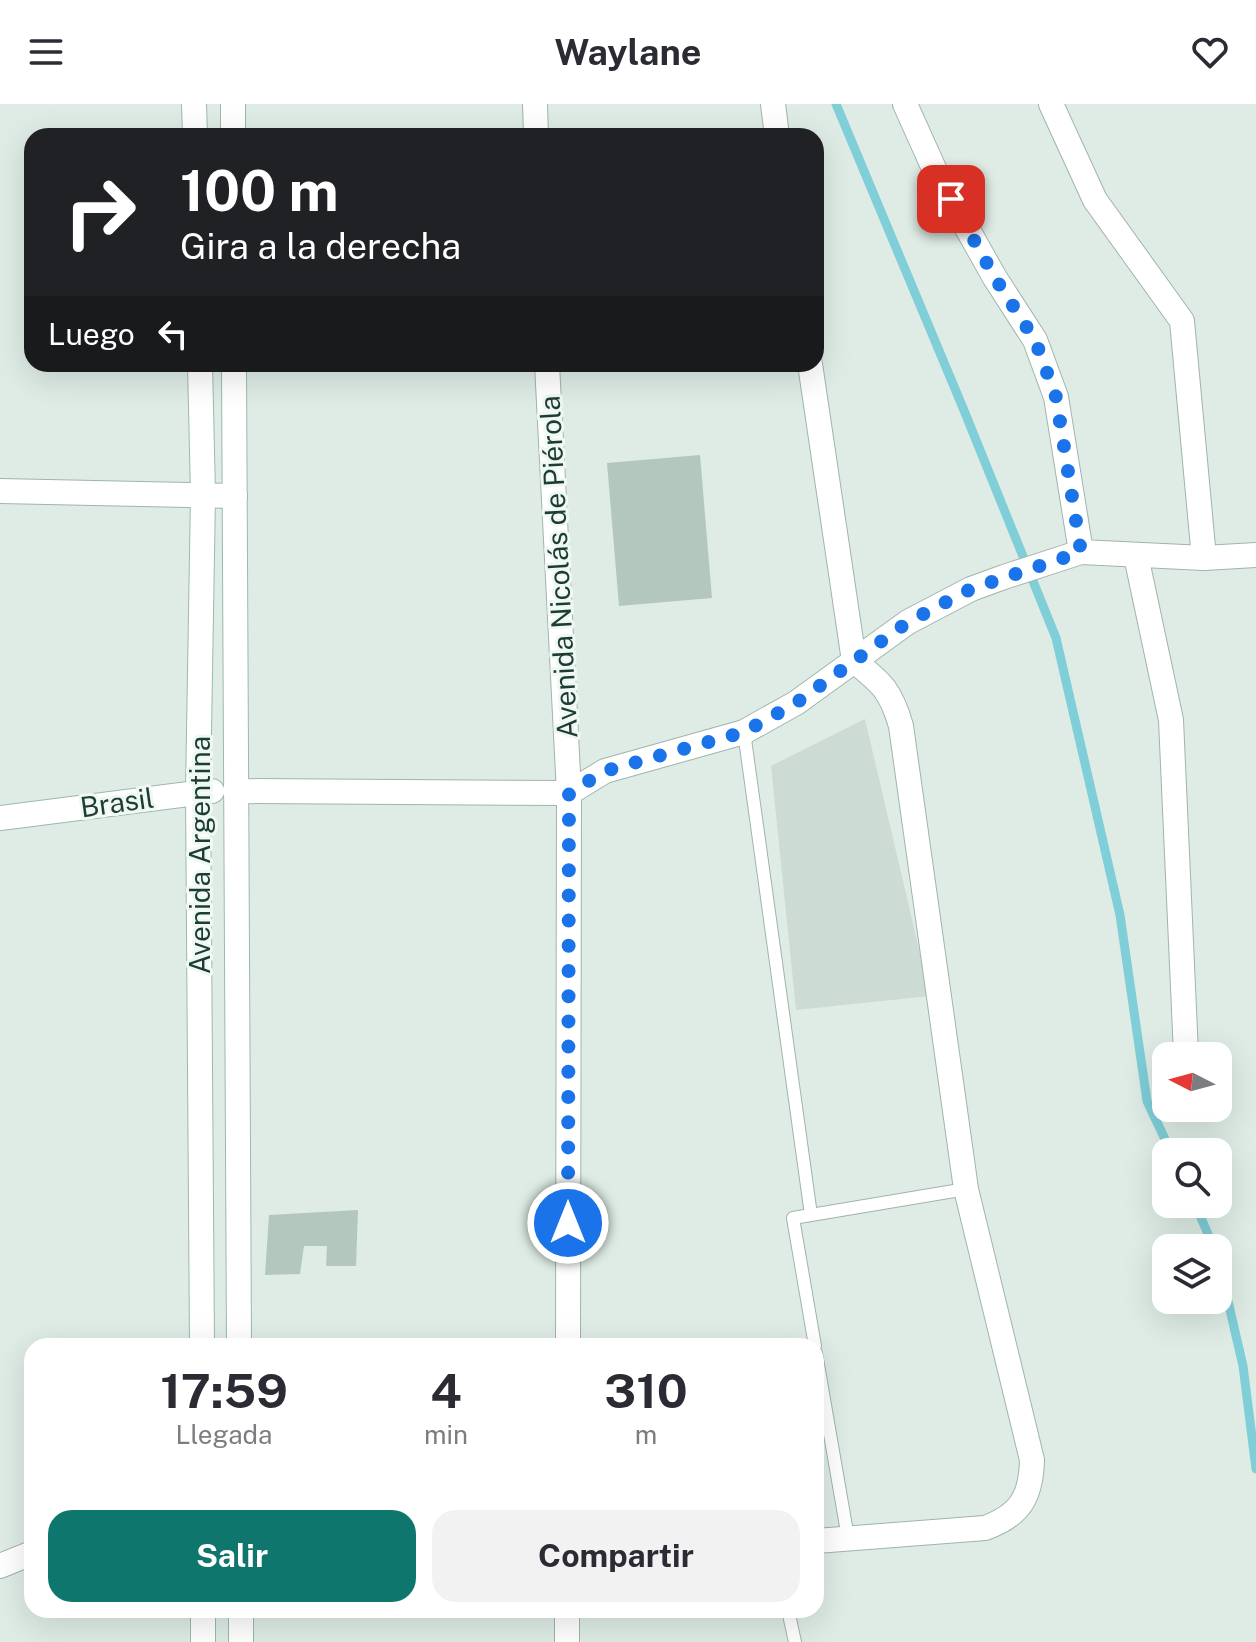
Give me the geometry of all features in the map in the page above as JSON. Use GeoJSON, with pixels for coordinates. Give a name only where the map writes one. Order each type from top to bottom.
{"type":"FeatureCollection","features":[{"type":"Feature","properties":{"kind":"street"},"geometry":{"type":"LineString","coordinates":[[194,104],[195,128]]}},
{"type":"Feature","properties":{"kind":"street"},"geometry":{"type":"LineString","coordinates":[[233,104],[233,128]]}},
{"type":"Feature","properties":{"kind":"street"},"geometry":{"type":"LineString","coordinates":[[535,104],[536,128]]}},
{"type":"Feature","properties":{"kind":"street"},"geometry":{"type":"LineString","coordinates":[[773,104],[776,128]]}},
{"type":"Feature","properties":{"kind":"street"},"geometry":{"type":"LineString","coordinates":[[905,104],[936,173],[995,278],[1035,340],[1056,397],[1072,555]]}},
{"type":"Feature","properties":{"kind":"street"},"geometry":{"type":"LineString","coordinates":[[1051,104],[1095,200],[1182,321],[1204,558]]}},
{"type":"Feature","properties":{"kind":"street","name":"Avenida Argentina"},"geometry":{"type":"LineString","coordinates":[[200,372],[203,495],[198,791],[202,1338]]}},
{"type":"Feature","properties":{"kind":"street","name":"Avenida Argentina"},"geometry":{"type":"LineString","coordinates":[[234,372],[239,1338]]}},
{"type":"Feature","properties":{"kind":"street","name":"Avenida Nicolás de Piérola"},"geometry":{"type":"LineString","coordinates":[[547,372],[569,793],[568,1338]]}},
{"type":"Feature","properties":{"kind":"street"},"geometry":{"type":"LineString","coordinates":[[811,372],[854,661],[878,679],[893,699],[901,726],[966,1189],[1032,1460],[1026,1497],[1002,1522],[985,1528],[824,1540]]}},
{"type":"Feature","properties":{"kind":"street"},"geometry":{"type":"LineString","coordinates":[[0,491],[235,496]]}},
{"type":"Feature","properties":{"kind":"street"},"geometry":{"type":"LineString","coordinates":[[569,793],[605,771],[744,732],[796,703],[908,622],[971,589],[1004,577],[1072,555],[1204,558],[1256,555]]}},
{"type":"Feature","properties":{"kind":"street"},"geometry":{"type":"LineString","coordinates":[[1136,556],[1171,720],[1185,1042]]}},
{"type":"Feature","properties":{"kind":"street","name":"Brasil"},"geometry":{"type":"LineString","coordinates":[[0,818],[198,791],[569,793]]}},
{"type":"Feature","properties":{"kind":"street"},"geometry":{"type":"LineString","coordinates":[[201,1186],[238,1185]]}},
{"type":"Feature","properties":{"kind":"street"},"geometry":{"type":"LineString","coordinates":[[0,1566],[24,1556]]}},
{"type":"Feature","properties":{"kind":"street"},"geometry":{"type":"LineString","coordinates":[[203,1618],[203,1642]]}},
{"type":"Feature","properties":{"kind":"street"},"geometry":{"type":"LineString","coordinates":[[241,1618],[241,1642]]}},
{"type":"Feature","properties":{"kind":"street"},"geometry":{"type":"LineString","coordinates":[[567,1618],[567,1642]]}},
{"type":"Feature","properties":{"kind":"lane"},"geometry":{"type":"LineString","coordinates":[[744,732],[811,1215]]}},
{"type":"Feature","properties":{"kind":"lane"},"geometry":{"type":"LineString","coordinates":[[814,1338],[793,1218],[966,1189]]}},
{"type":"Feature","properties":{"kind":"lane"},"geometry":{"type":"LineString","coordinates":[[824,1399],[848,1538]]}},
{"type":"Feature","properties":{"kind":"lane"},"geometry":{"type":"LineString","coordinates":[[790,1618],[795,1642]]}},
{"type":"Feature","properties":{"kind":"shaded area"},"geometry":{"type":"Polygon","coordinates":[[[865,719],[930,996],[796,1010],[771,766],[865,719]]]}},
{"type":"Feature","properties":{"kind":"building"},"geometry":{"type":"Polygon","coordinates":[[[700,455],[712,598],[619,606],[607,463],[700,455]]]}},
{"type":"Feature","properties":{"kind":"building"},"geometry":{"type":"Polygon","coordinates":[[[358,1210],[356,1266],[326,1266],[327,1246],[304,1246],[300,1274],[265,1275],[269,1215],[358,1210]]]}},
{"type":"Feature","properties":{"kind":"waterway"},"geometry":{"type":"LineString","coordinates":[[836,104],[1056,638],[1120,915],[1147,1101],[1164,1138]]}},
{"type":"Feature","properties":{"kind":"waterway"},"geometry":{"type":"LineString","coordinates":[[1201,1218],[1208,1234]]}},
{"type":"Feature","properties":{"kind":"waterway"},"geometry":{"type":"LineString","coordinates":[[1231,1314],[1243,1366],[1256,1469]]}},
{"type":"Feature","properties":{"kind":"route"},"geometry":{"type":"LineString","coordinates":[[568,1223],[569,793],[605,771],[744,732],[796,703],[908,622],[971,589],[1081,552],[1056,397],[1035,340],[995,278],[951,199]]}}]}
